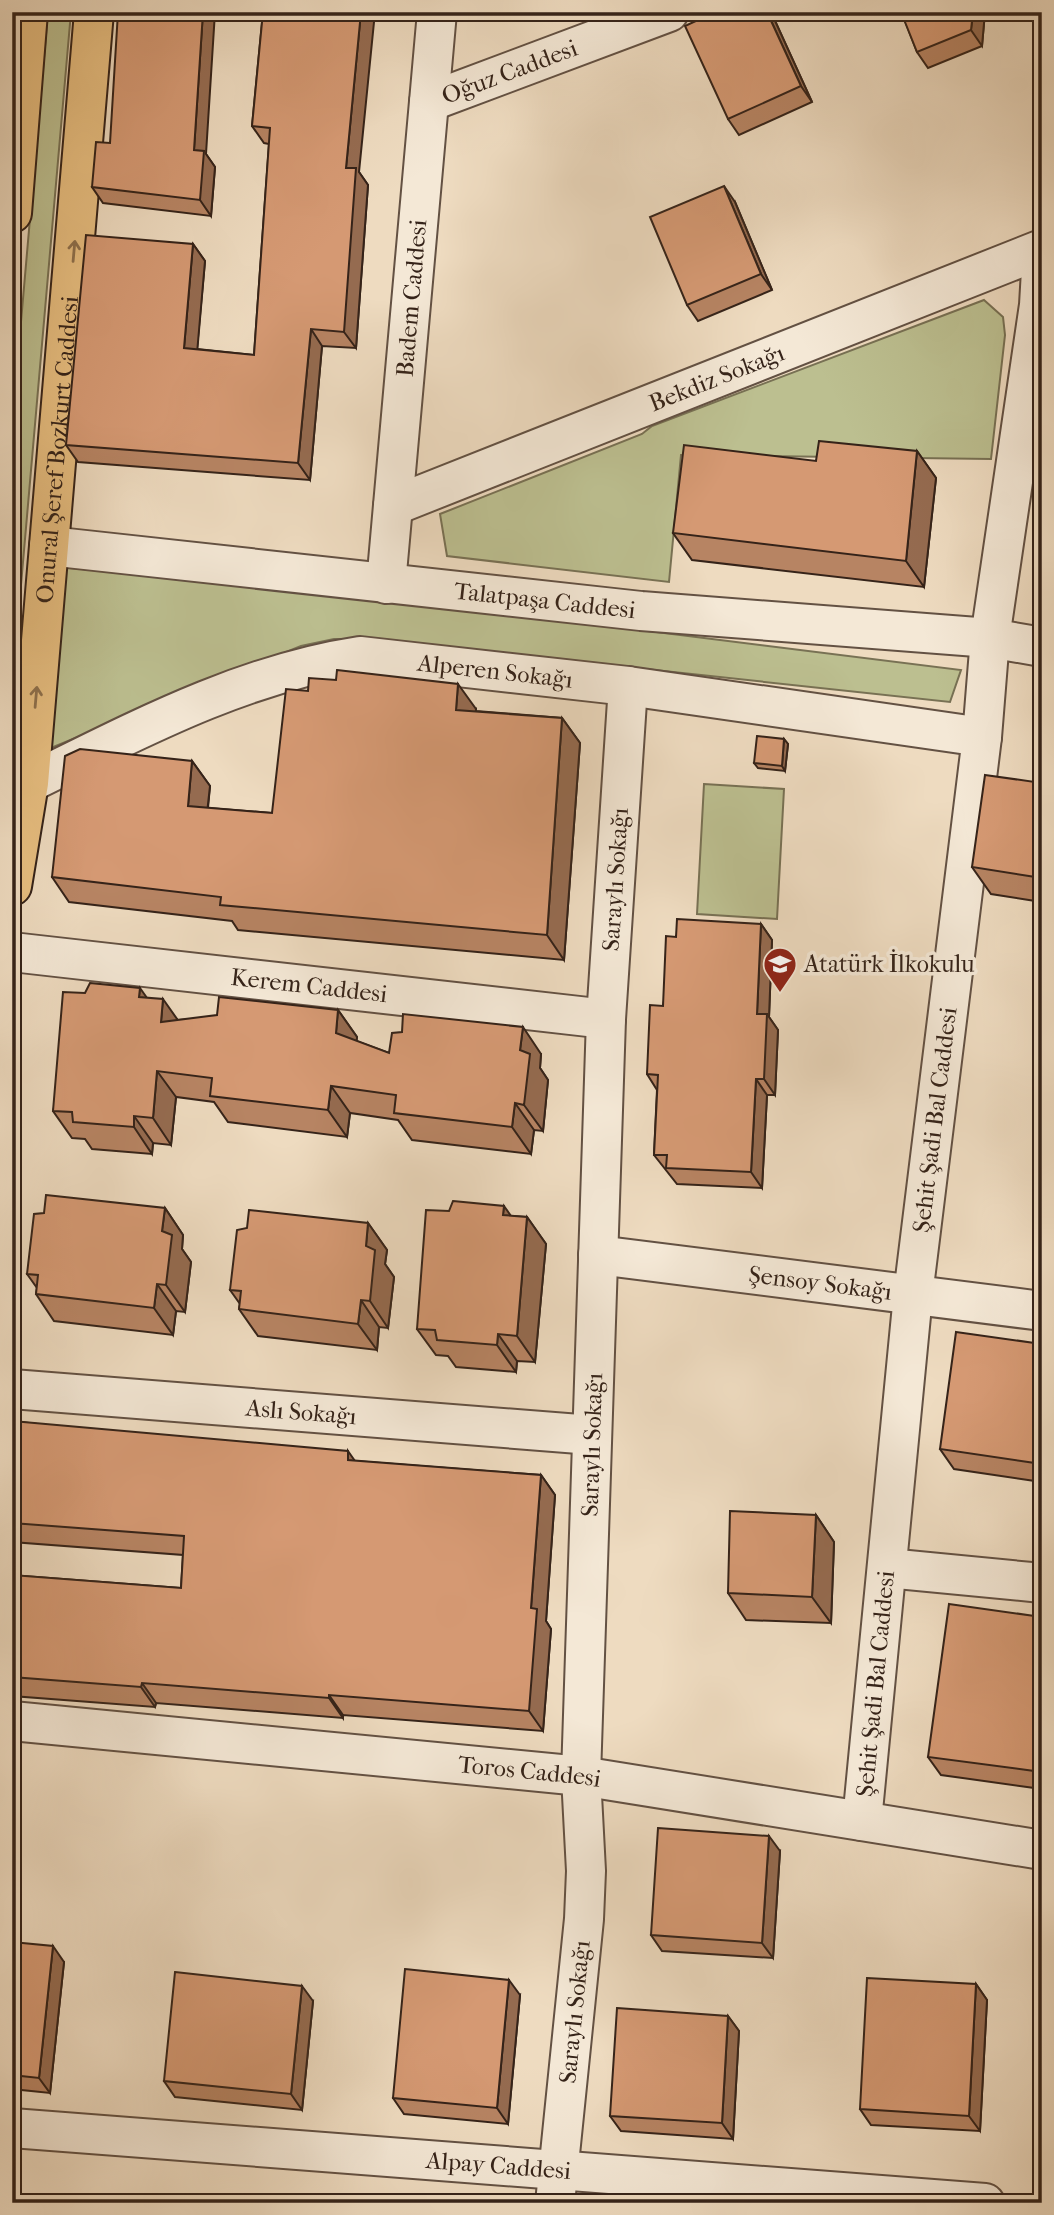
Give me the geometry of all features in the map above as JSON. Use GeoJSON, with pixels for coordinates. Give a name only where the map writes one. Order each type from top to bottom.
{"type":"FeatureCollection","features":[{"type":"Feature","properties":{"kind":"main road"},"geometry":{"type":"LineString","coordinates":[[12,213],[27,12]]}},
{"type":"Feature","properties":{"kind":"main road","name":"Onural Şeref Bozkurt Caddesi"},"geometry":{"type":"LineString","coordinates":[[12,886],[29,783],[94,12]]}},
{"type":"Feature","properties":{"kind":"street","name":"Badem Caddesi"},"geometry":{"type":"LineString","coordinates":[[386,583],[437,12]]}},
{"type":"Feature","properties":{"kind":"street","name":"Oğuz Caddesi"},"geometry":{"type":"LineString","coordinates":[[429,103],[669,12]]}},
{"type":"Feature","properties":{"kind":"street","name":"Bekdiz Sokağı"},"geometry":{"type":"LineString","coordinates":[[393,506],[1042,251]]}},
{"type":"Feature","properties":{"kind":"street","name":"Şehit Şadi Bal Caddesi"},"geometry":{"type":"LineString","coordinates":[[862,1821],[913,1295],[982,737],[990,638],[1040,305],[1042,251]]}},
{"type":"Feature","properties":{"kind":"street","name":"Talatpaşa Caddesi"},"geometry":{"type":"LineString","coordinates":[[49,546],[641,611],[990,638],[1042,647]]}},
{"type":"Feature","properties":{"kind":"street","name":"Alperen Sokağı"},"geometry":{"type":"LineString","coordinates":[[29,783],[193,703],[324,662],[360,656],[628,686],[982,737]]}},
{"type":"Feature","properties":{"kind":"street","name":"Saraylı Sokağı"},"geometry":{"type":"LineString","coordinates":[[556,2186],[584,1919],[586,1871],[581,1776],[606,1019],[628,686]]}},
{"type":"Feature","properties":{"kind":"street","name":"Kerem Caddesi"},"geometry":{"type":"LineString","coordinates":[[12,952],[606,1019]]}},
{"type":"Feature","properties":{"kind":"street","name":"Şensoy Sokağı"},"geometry":{"type":"LineString","coordinates":[[598,1255],[1042,1311]]}},
{"type":"Feature","properties":{"kind":"street","name":"Aslı Sokağı"},"geometry":{"type":"LineString","coordinates":[[12,1389],[592,1435]]}},
{"type":"Feature","properties":{"kind":"street"},"geometry":{"type":"LineString","coordinates":[[887,1568],[1042,1583]]}},
{"type":"Feature","properties":{"kind":"street","name":"Toros Caddesi"},"geometry":{"type":"LineString","coordinates":[[12,1721],[581,1776],[1042,1850]]}},
{"type":"Feature","properties":{"kind":"street","name":"Alpay Caddesi"},"geometry":{"type":"LineString","coordinates":[[12,2128],[556,2186],[985,2203]]}},
{"type":"Feature","properties":{"kind":"green space"},"geometry":{"type":"Polygon","coordinates":[[[48,12],[71,12],[12,688],[12,425],[48,12]]]}},
{"type":"Feature","properties":{"kind":"green space"},"geometry":{"type":"Polygon","coordinates":[[[984,300],[1003,317],[1005,335],[991,459],[681,455],[669,582],[447,556],[440,514],[642,434],[652,426],[984,300]]]}},
{"type":"Feature","properties":{"kind":"green space"},"geometry":{"type":"Polygon","coordinates":[[[57,567],[279,585],[961,670],[950,702],[368,639],[334,639],[301,646],[46,750],[57,567]]]}},
{"type":"Feature","properties":{"kind":"green space"},"geometry":{"type":"Polygon","coordinates":[[[704,784],[784,789],[777,919],[697,914],[704,784]]]}},
{"type":"Feature","properties":{"kind":"building"},"geometry":{"type":"Polygon","coordinates":[[[118,12],[203,12],[194,150],[204,151],[200,200],[92,187],[96,142],[110,143],[118,12]]]}},
{"type":"Feature","properties":{"kind":"building"},"geometry":{"type":"Polygon","coordinates":[[[263,12],[361,12],[346,168],[356,168],[344,332],[311,329],[298,463],[66,445],[86,235],[193,244],[184,348],[254,355],[270,128],[252,126],[263,12]]]}},
{"type":"Feature","properties":{"kind":"building"},"geometry":{"type":"Polygon","coordinates":[[[715,12],[767,12],[801,86],[728,119],[685,26],[715,12]]]}},
{"type":"Feature","properties":{"kind":"building"},"geometry":{"type":"Polygon","coordinates":[[[901,12],[973,12],[971,30],[917,52],[901,12]]]}},
{"type":"Feature","properties":{"kind":"building"},"geometry":{"type":"Polygon","coordinates":[[[724,186],[761,274],[687,305],[650,217],[724,186]]]}},
{"type":"Feature","properties":{"kind":"building"},"geometry":{"type":"Polygon","coordinates":[[[819,441],[917,451],[906,561],[673,533],[684,445],[816,461],[819,441]]]}},
{"type":"Feature","properties":{"kind":"building"},"geometry":{"type":"Polygon","coordinates":[[[337,670],[458,684],[456,710],[562,718],[547,935],[220,905],[221,897],[52,877],[65,756],[80,749],[192,761],[188,806],[272,813],[286,689],[308,691],[309,678],[336,680],[337,670]]]}},
{"type":"Feature","properties":{"kind":"building"},"geometry":{"type":"Polygon","coordinates":[[[757,736],[784,739],[782,766],[754,763],[757,736]]]}},
{"type":"Feature","properties":{"kind":"building"},"geometry":{"type":"Polygon","coordinates":[[[985,775],[1042,783],[1042,878],[972,867],[985,775]]]}},
{"type":"Feature","properties":{"kind":"building"},"geometry":{"type":"Polygon","coordinates":[[[677,919],[761,924],[757,1014],[767,1014],[764,1079],[756,1079],[751,1172],[666,1168],[667,1155],[654,1155],[658,1075],[647,1074],[650,1005],[663,1006],[666,936],[676,937],[677,919]]]}},
{"type":"Feature","properties":{"kind":"building"},"geometry":{"type":"Polygon","coordinates":[[[90,983],[140,988],[139,997],[163,999],[161,1022],[217,1015],[219,997],[338,1010],[336,1033],[389,1053],[392,1033],[402,1032],[403,1014],[523,1027],[520,1050],[530,1054],[524,1105],[515,1103],[512,1127],[394,1113],[396,1095],[331,1086],[328,1110],[210,1096],[212,1078],[157,1071],[153,1118],[134,1116],[134,1127],[73,1122],[72,1112],[53,1111],[63,992],[85,993],[90,983]]]}},
{"type":"Feature","properties":{"kind":"building"},"geometry":{"type":"Polygon","coordinates":[[[46,1195],[165,1208],[162,1231],[172,1235],[166,1285],[157,1284],[154,1308],[36,1294],[38,1275],[27,1274],[34,1214],[44,1213],[46,1195]]]}},
{"type":"Feature","properties":{"kind":"building"},"geometry":{"type":"Polygon","coordinates":[[[453,1201],[504,1206],[503,1215],[527,1217],[517,1336],[498,1334],[497,1345],[437,1340],[435,1330],[417,1329],[426,1210],[449,1211],[453,1201]]]}},
{"type":"Feature","properties":{"kind":"building"},"geometry":{"type":"Polygon","coordinates":[[[249,1210],[368,1223],[366,1246],[375,1250],[370,1301],[361,1300],[358,1324],[239,1309],[241,1291],[230,1290],[237,1230],[247,1228],[249,1210]]]}},
{"type":"Feature","properties":{"kind":"building"},"geometry":{"type":"Polygon","coordinates":[[[956,1332],[1042,1344],[1042,1464],[940,1449],[956,1332]]]}},
{"type":"Feature","properties":{"kind":"building"},"geometry":{"type":"Polygon","coordinates":[[[12,1421],[348,1451],[348,1460],[541,1475],[531,1608],[537,1609],[529,1711],[329,1695],[329,1698],[142,1683],[141,1687],[12,1677],[12,1575],[181,1588],[184,1536],[12,1523],[12,1421]]]}},
{"type":"Feature","properties":{"kind":"building"},"geometry":{"type":"Polygon","coordinates":[[[730,1511],[816,1515],[812,1597],[728,1593],[730,1511]]]}},
{"type":"Feature","properties":{"kind":"building"},"geometry":{"type":"Polygon","coordinates":[[[949,1604],[1042,1617],[1042,1772],[928,1757],[949,1604]]]}},
{"type":"Feature","properties":{"kind":"building"},"geometry":{"type":"Polygon","coordinates":[[[658,1828],[769,1836],[762,1943],[651,1935],[658,1828]]]}},
{"type":"Feature","properties":{"kind":"building"},"geometry":{"type":"Polygon","coordinates":[[[12,1942],[53,1946],[39,2078],[12,2075],[12,1942]]]}},
{"type":"Feature","properties":{"kind":"building"},"geometry":{"type":"Polygon","coordinates":[[[405,1969],[509,1980],[497,2108],[393,2098],[405,1969]]]}},
{"type":"Feature","properties":{"kind":"building"},"geometry":{"type":"Polygon","coordinates":[[[175,1972],[302,1986],[291,2094],[164,2081],[175,1972]]]}},
{"type":"Feature","properties":{"kind":"building"},"geometry":{"type":"Polygon","coordinates":[[[867,1978],[976,1984],[969,2116],[860,2109],[867,1978]]]}},
{"type":"Feature","properties":{"kind":"building"},"geometry":{"type":"Polygon","coordinates":[[[617,2008],[728,2016],[722,2123],[610,2116],[617,2008]]]}},
{"type":"Feature","properties":{"kind":"building"},"geometry":{"type":"Polygon","coordinates":[[[219,2196],[288,2203],[219,2203],[219,2196]]]}},
{"type":"Feature","properties":{"kind":"place","name":"Atatürk İlkokulu"},"geometry":{"type":"Point","coordinates":[780,994]}}]}
